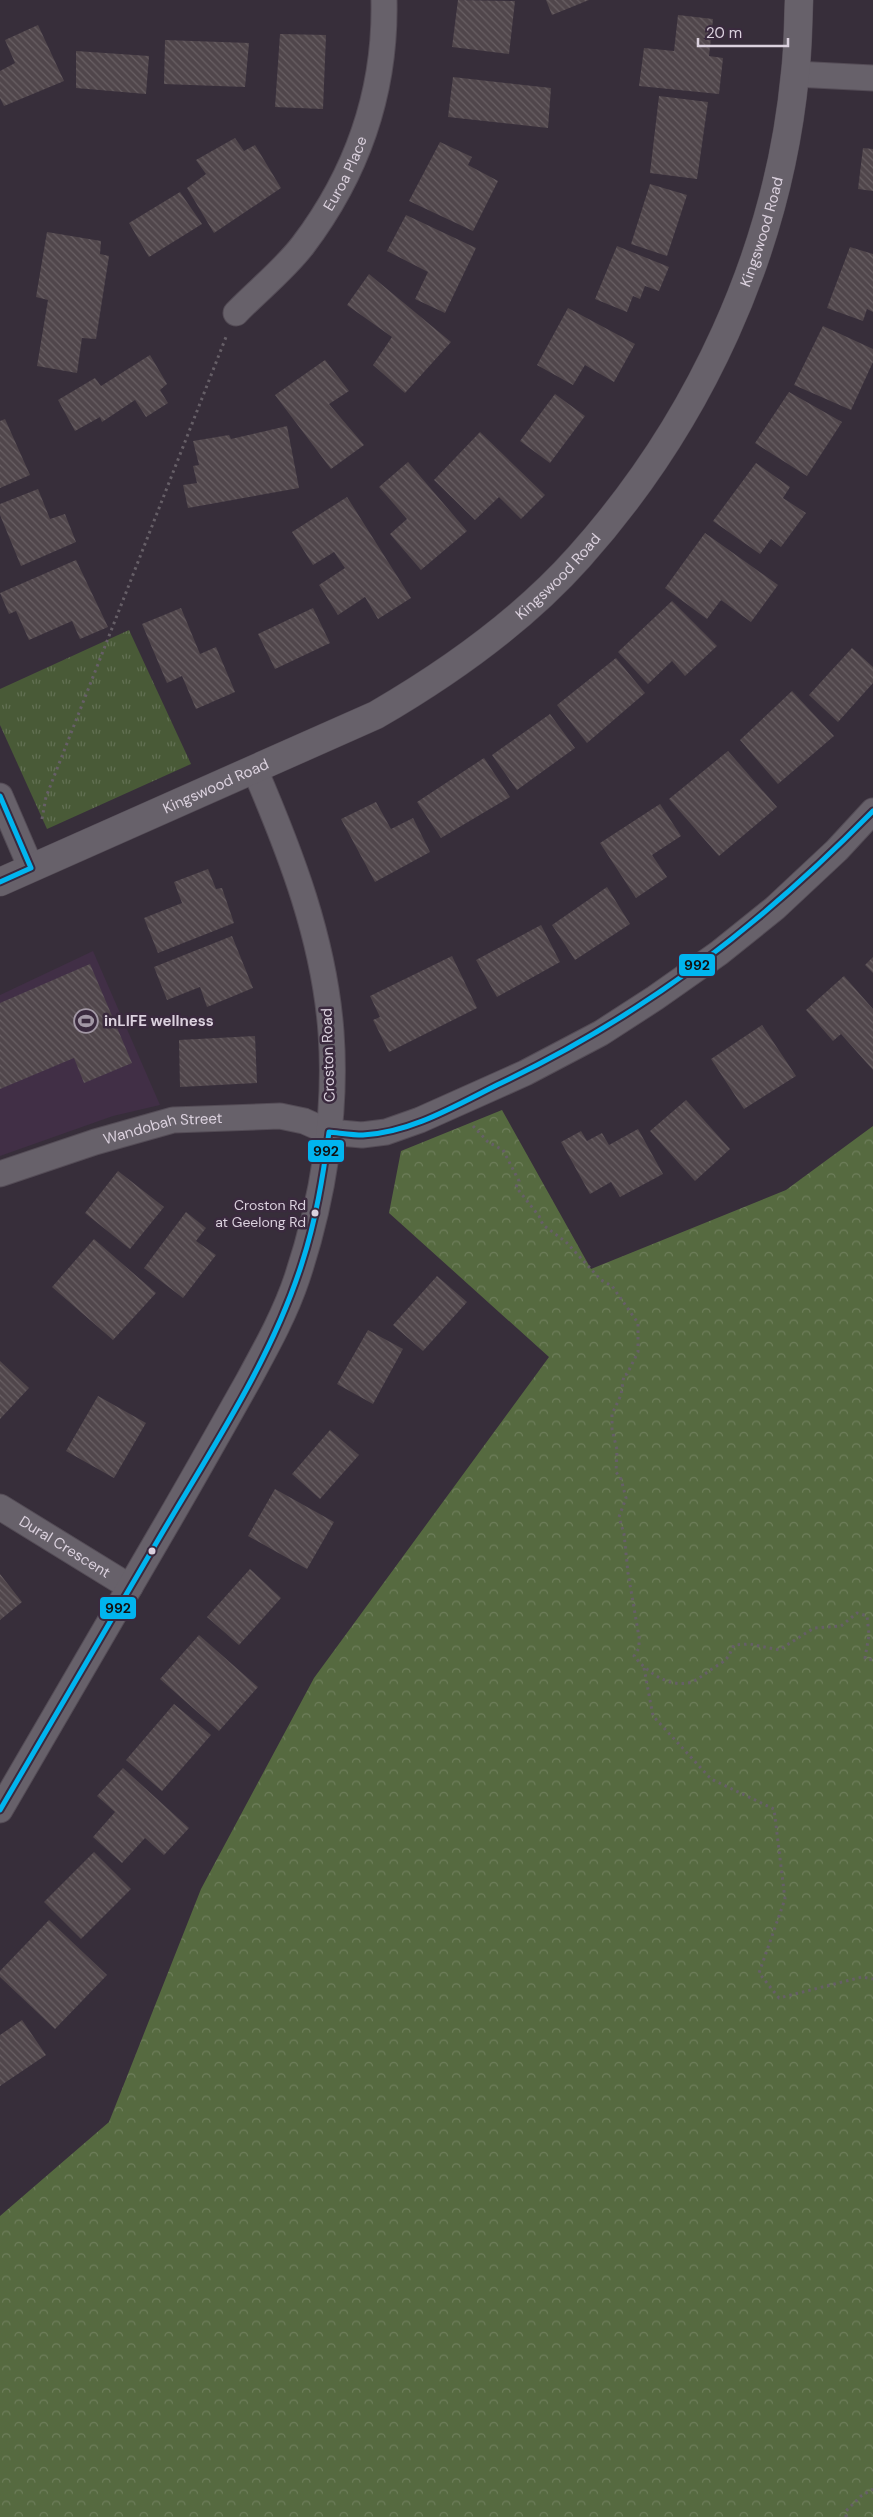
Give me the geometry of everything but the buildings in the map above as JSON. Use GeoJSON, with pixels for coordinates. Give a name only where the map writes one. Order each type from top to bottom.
{"type":"FeatureCollection","features":[{"type":"Feature","properties":{"kind":"street","name":"Euroa Place"},"geometry":{"type":"LineString","coordinates":[[236,313],[302,247],[328,208],[352,164],[369,122],[380,75],[384,29],[384,0]]}},
{"type":"Feature","properties":{"kind":"street","name":"Kingswood Road"},"geometry":{"type":"LineString","coordinates":[[0,882],[376,715],[416,692],[453,666],[518,615],[578,558],[632,490],[679,421],[719,348],[744,288],[769,214],[783,152],[796,74],[799,0]]}},
{"type":"Feature","properties":{"kind":"street"},"geometry":{"type":"LineString","coordinates":[[796,74],[873,78]]}},
{"type":"Feature","properties":{"kind":"street","name":"Croston Road"},"geometry":{"type":"LineString","coordinates":[[0,1810],[223,1425],[281,1319],[297,1279],[321,1187],[329,1132],[332,1083],[331,1030],[313,928],[289,850],[255,770]]}},
{"type":"Feature","properties":{"kind":"street"},"geometry":{"type":"LineString","coordinates":[[0,796],[31,868]]}},
{"type":"Feature","properties":{"kind":"street","name":"Wandobah Street"},"geometry":{"type":"LineString","coordinates":[[0,1174],[95,1142],[173,1120],[280,1116],[304,1121],[329,1132],[362,1135],[386,1132],[420,1120],[525,1073],[601,1033],[687,975],[775,908],[837,850],[873,811]]}},
{"type":"Feature","properties":{"kind":"street","name":"Dural Crescent"},"geometry":{"type":"LineString","coordinates":[[0,1507],[130,1587]]}},
{"type":"Feature","properties":{"kind":"path"},"geometry":{"type":"LineString","coordinates":[[40,824],[46,797],[236,313]]}},
{"type":"Feature","properties":{"kind":"path"},"geometry":{"type":"LineString","coordinates":[[457,1104],[462,1113],[488,1142],[503,1150],[519,1181],[516,1187],[543,1224],[566,1242],[601,1280],[612,1286],[638,1323],[638,1352],[628,1374],[624,1375],[621,1395],[612,1414],[613,1438],[617,1450],[615,1466],[626,1498],[619,1517],[624,1534],[628,1573],[639,1637],[639,1648],[634,1656],[644,1668],[672,1681],[687,1683],[726,1661],[734,1645],[750,1644],[779,1650],[814,1628],[841,1626],[857,1613],[867,1616],[869,1635],[865,1658],[873,1660]]}},
{"type":"Feature","properties":{"kind":"path"},"geometry":{"type":"LineString","coordinates":[[644,1668],[654,1716],[711,1779],[774,1809],[786,1899],[759,1973],[779,1998],[862,1977],[873,1979]]}},
{"type":"Feature","properties":{"kind":"path"},"geometry":{"type":"LineString","coordinates":[[846,2517],[846,2511],[860,2496],[873,2489]]}},
{"type":"Feature","properties":{"kind":"shaded area"},"geometry":{"type":"Polygon","coordinates":[[[93,951],[160,1105],[113,1116],[0,1156],[0,995],[93,951]]]}},
{"type":"Feature","properties":{"kind":"green space"},"geometry":{"type":"Polygon","coordinates":[[[129,630],[191,764],[47,829],[0,725],[0,689],[129,630]]]}},
{"type":"Feature","properties":{"kind":"green space"},"geometry":{"type":"Polygon","coordinates":[[[502,1110],[591,1269],[786,1190],[873,1126],[873,2517],[0,2517],[0,2216],[109,2122],[201,1889],[314,1678],[549,1357],[389,1213],[401,1151],[502,1110]]]}},
{"type":"Feature","properties":{"kind":"transit line","name":"992"},"geometry":{"type":"LineString","coordinates":[[0,796],[31,868],[0,882]]}},
{"type":"Feature","properties":{"kind":"transit line","name":"992"},"geometry":{"type":"LineString","coordinates":[[0,1810],[238,1405],[274,1335],[307,1247],[318,1198],[329,1132],[363,1135],[381,1133],[415,1124],[449,1110],[551,1058],[602,1029],[651,998],[743,930],[787,893],[873,811]]}},
{"type":"Feature","properties":{"kind":"place","name":"inLIFE wellness"},"geometry":{"type":"Point","coordinates":[86,1021]}},
{"type":"Feature","properties":{"kind":"place","name":"Croston Rd at Geelong Rd"},"geometry":{"type":"Point","coordinates":[315,1213]}}]}
